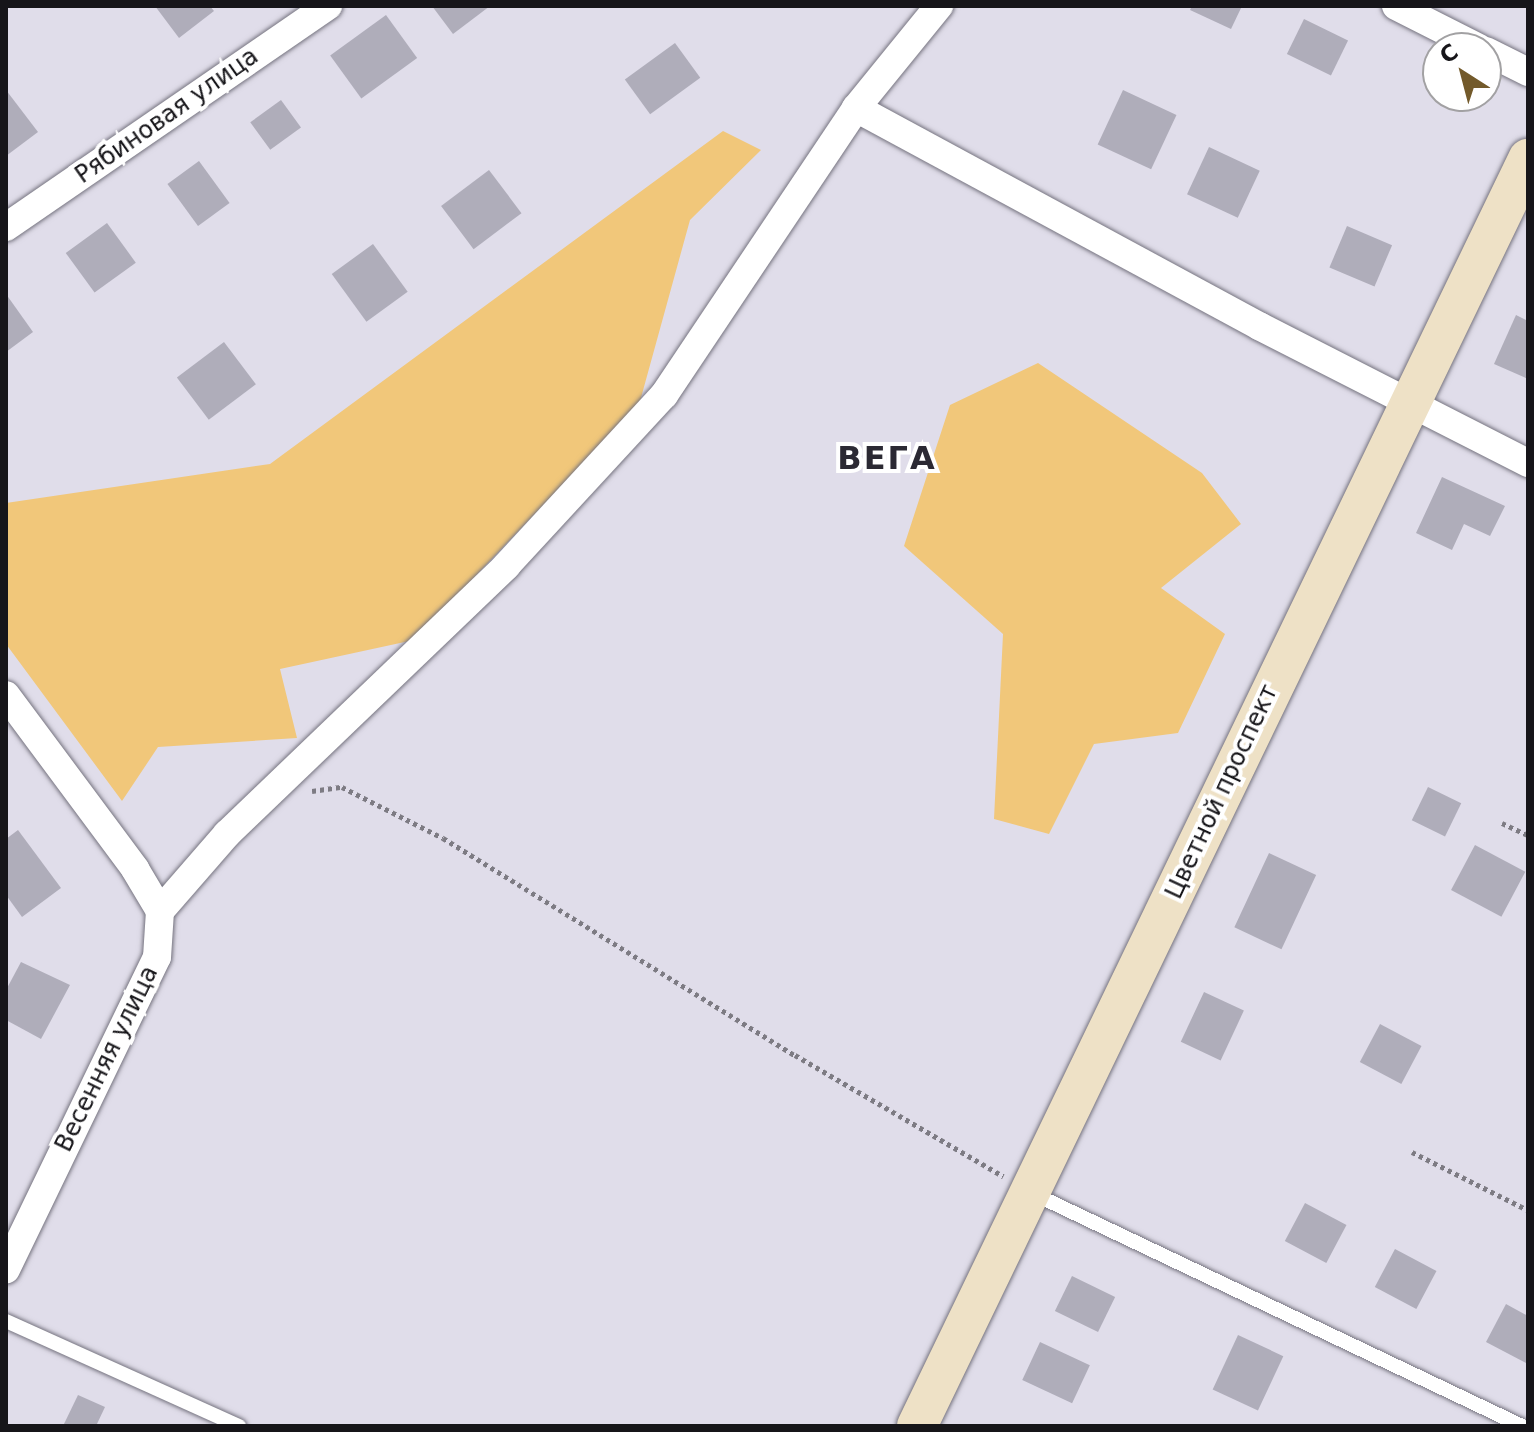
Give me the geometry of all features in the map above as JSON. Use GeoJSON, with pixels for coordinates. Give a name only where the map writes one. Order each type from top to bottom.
{"type":"FeatureCollection","features":[{"type":"Feature","properties":{"kind":"street","name":"Рябиновая улица"},"geometry":{"type":"LineString","coordinates":[[6,227],[328,6]]}},
{"type":"Feature","properties":{"kind":"street"},"geometry":{"type":"LineString","coordinates":[[6,695],[135,869],[160,911],[264,798],[506,566],[664,395],[856,108],[939,6]]}},
{"type":"Feature","properties":{"kind":"street"},"geometry":{"type":"LineString","coordinates":[[1396,6],[1447,32]]}},
{"type":"Feature","properties":{"kind":"street"},"geometry":{"type":"LineString","coordinates":[[1502,59],[1528,72]]}},
{"type":"Feature","properties":{"kind":"street"},"geometry":{"type":"LineString","coordinates":[[856,108],[1231,311],[1528,463]]}},
{"type":"Feature","properties":{"kind":"street","name":"Цветной проспект"},"geometry":{"type":"LineString","coordinates":[[917,1426],[1528,159]]}},
{"type":"Feature","properties":{"kind":"street","name":"Весенняя улица"},"geometry":{"type":"LineString","coordinates":[[6,1269],[157,957],[160,911]]}},
{"type":"Feature","properties":{"kind":"lane"},"geometry":{"type":"LineString","coordinates":[[1032,1192],[1522,1426]]}},
{"type":"Feature","properties":{"kind":"lane"},"geometry":{"type":"LineString","coordinates":[[6,1321],[239,1426]]}},
{"type":"Feature","properties":{"kind":"path"},"geometry":{"type":"LineString","coordinates":[[264,798],[342,787],[443,838],[795,1055],[1032,1192]]}},
{"type":"Feature","properties":{"kind":"path"},"geometry":{"type":"LineString","coordinates":[[1502,823],[1528,835]]}},
{"type":"Feature","properties":{"kind":"path"},"geometry":{"type":"LineString","coordinates":[[1412,1152],[1528,1210]]}},
{"type":"Feature","properties":{"kind":"shaded area"},"geometry":{"type":"Polygon","coordinates":[[[723,131],[761,150],[690,220],[639,405],[414,640],[280,669],[297,738],[158,747],[122,801],[6,644],[6,503],[270,464],[723,131]]]}},
{"type":"Feature","properties":{"kind":"shaded area"},"geometry":{"type":"Polygon","coordinates":[[[1038,363],[1202,473],[1241,524],[1161,588],[1225,634],[1178,733],[1094,744],[1049,834],[994,819],[1003,634],[904,546],[950,405],[1038,363]]]}},
{"type":"Feature","properties":{"kind":"building"},"geometry":{"type":"Polygon","coordinates":[[[155,6],[210,6],[214,11],[179,38],[155,6]]]}},
{"type":"Feature","properties":{"kind":"building"},"geometry":{"type":"Polygon","coordinates":[[[432,6],[490,6],[453,34],[432,6]]]}},
{"type":"Feature","properties":{"kind":"building"},"geometry":{"type":"Polygon","coordinates":[[[1192,6],[1242,6],[1231,29],[1190,10],[1192,6]]]}},
{"type":"Feature","properties":{"kind":"building"},"geometry":{"type":"Polygon","coordinates":[[[386,15],[417,58],[361,98],[330,56],[386,15]]]}},
{"type":"Feature","properties":{"kind":"building"},"geometry":{"type":"Polygon","coordinates":[[[1304,19],[1348,40],[1331,76],[1287,54],[1304,19]]]}},
{"type":"Feature","properties":{"kind":"building"},"geometry":{"type":"Polygon","coordinates":[[[675,43],[700,78],[650,114],[625,79],[675,43]]]}},
{"type":"Feature","properties":{"kind":"building"},"geometry":{"type":"Polygon","coordinates":[[[6,90],[38,132],[6,156],[6,90]]]}},
{"type":"Feature","properties":{"kind":"building"},"geometry":{"type":"Polygon","coordinates":[[[1123,90],[1176,115],[1151,169],[1098,144],[1123,90]]]}},
{"type":"Feature","properties":{"kind":"building"},"geometry":{"type":"Polygon","coordinates":[[[281,100],[301,128],[270,150],[250,122],[281,100]]]}},
{"type":"Feature","properties":{"kind":"building"},"geometry":{"type":"Polygon","coordinates":[[[1209,147],[1260,171],[1238,218],[1187,194],[1209,147]]]}},
{"type":"Feature","properties":{"kind":"building"},"geometry":{"type":"Polygon","coordinates":[[[199,161],[230,203],[198,226],[167,184],[199,161]]]}},
{"type":"Feature","properties":{"kind":"building"},"geometry":{"type":"Polygon","coordinates":[[[489,170],[521,213],[474,249],[441,206],[489,170]]]}},
{"type":"Feature","properties":{"kind":"building"},"geometry":{"type":"Polygon","coordinates":[[[107,223],[136,263],[95,293],[66,253],[107,223]]]}},
{"type":"Feature","properties":{"kind":"building"},"geometry":{"type":"Polygon","coordinates":[[[1347,226],[1392,245],[1375,287],[1329,267],[1347,226]]]}},
{"type":"Feature","properties":{"kind":"building"},"geometry":{"type":"Polygon","coordinates":[[[373,244],[408,292],[366,322],[332,274],[373,244]]]}},
{"type":"Feature","properties":{"kind":"building"},"geometry":{"type":"Polygon","coordinates":[[[6,294],[33,332],[6,352],[6,294]]]}},
{"type":"Feature","properties":{"kind":"building"},"geometry":{"type":"Polygon","coordinates":[[[1516,315],[1528,321],[1528,379],[1494,364],[1516,315]]]}},
{"type":"Feature","properties":{"kind":"building"},"geometry":{"type":"Polygon","coordinates":[[[224,342],[256,384],[209,420],[177,378],[224,342]]]}},
{"type":"Feature","properties":{"kind":"building"},"geometry":{"type":"Polygon","coordinates":[[[1442,477],[1505,506],[1490,536],[1464,524],[1452,550],[1416,533],[1442,477]]]}},
{"type":"Feature","properties":{"kind":"building"},"geometry":{"type":"Polygon","coordinates":[[[1428,787],[1461,803],[1445,836],[1412,820],[1428,787]]]}},
{"type":"Feature","properties":{"kind":"building"},"geometry":{"type":"Polygon","coordinates":[[[18,830],[61,888],[22,917],[6,895],[6,839],[18,830]]]}},
{"type":"Feature","properties":{"kind":"building"},"geometry":{"type":"Polygon","coordinates":[[[1475,845],[1525,872],[1501,917],[1451,890],[1475,845]]]}},
{"type":"Feature","properties":{"kind":"building"},"geometry":{"type":"Polygon","coordinates":[[[1269,853],[1316,875],[1281,949],[1234,927],[1269,853]]]}},
{"type":"Feature","properties":{"kind":"building"},"geometry":{"type":"Polygon","coordinates":[[[21,962],[70,985],[41,1039],[6,1020],[6,990],[21,962]]]}},
{"type":"Feature","properties":{"kind":"building"},"geometry":{"type":"Polygon","coordinates":[[[1204,992],[1244,1011],[1221,1060],[1181,1042],[1204,992]]]}},
{"type":"Feature","properties":{"kind":"building"},"geometry":{"type":"Polygon","coordinates":[[[1380,1024],[1421,1046],[1401,1084],[1360,1062],[1380,1024]]]}},
{"type":"Feature","properties":{"kind":"building"},"geometry":{"type":"Polygon","coordinates":[[[1305,1203],[1346,1225],[1326,1263],[1285,1241],[1305,1203]]]}},
{"type":"Feature","properties":{"kind":"building"},"geometry":{"type":"Polygon","coordinates":[[[1395,1249],[1436,1271],[1416,1309],[1375,1287],[1395,1249]]]}},
{"type":"Feature","properties":{"kind":"building"},"geometry":{"type":"Polygon","coordinates":[[[1072,1276],[1115,1297],[1098,1332],[1055,1311],[1072,1276]]]}},
{"type":"Feature","properties":{"kind":"building"},"geometry":{"type":"Polygon","coordinates":[[[1506,1304],[1528,1316],[1528,1364],[1486,1342],[1506,1304]]]}},
{"type":"Feature","properties":{"kind":"building"},"geometry":{"type":"Polygon","coordinates":[[[1238,1335],[1283,1356],[1258,1411],[1213,1389],[1238,1335]]]}},
{"type":"Feature","properties":{"kind":"building"},"geometry":{"type":"Polygon","coordinates":[[[1040,1342],[1090,1365],[1072,1403],[1022,1380],[1040,1342]]]}},
{"type":"Feature","properties":{"kind":"building"},"geometry":{"type":"Polygon","coordinates":[[[78,1395],[105,1407],[96,1426],[63,1426],[78,1395]]]}},
{"type":"Feature","properties":{"kind":"district","name":"ВЕГА"},"geometry":{"type":"Point","coordinates":[887,458]}}]}
